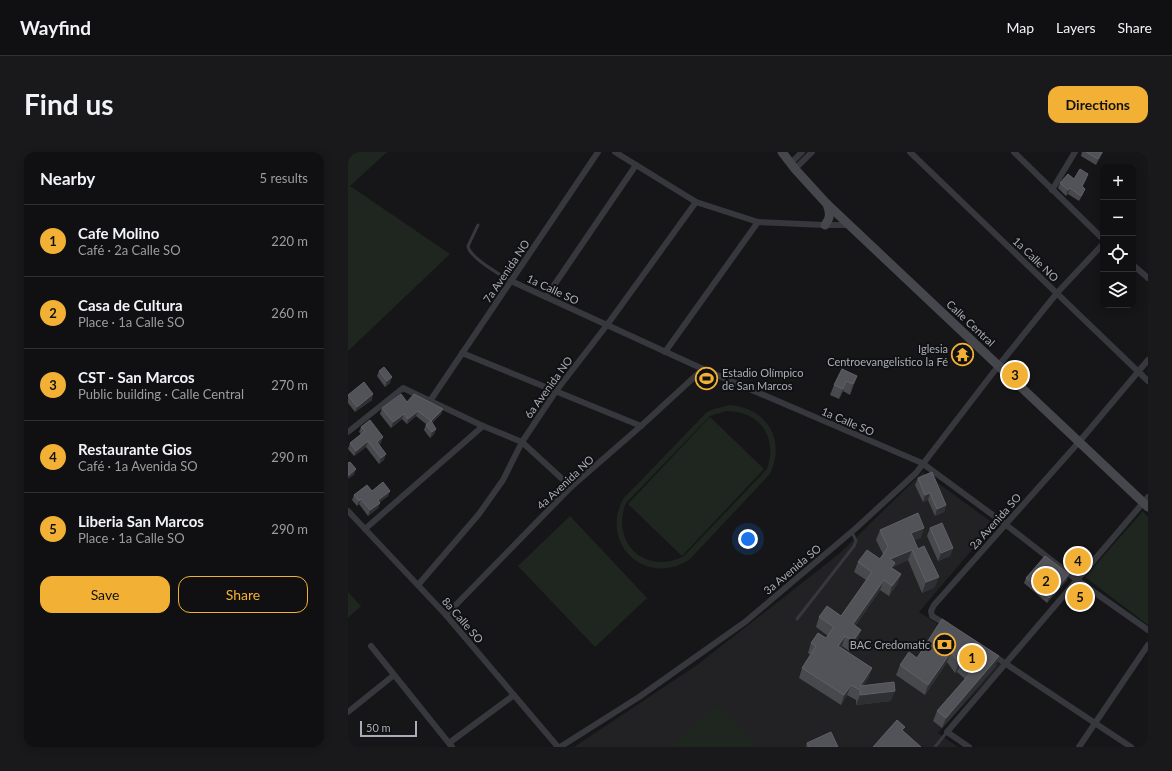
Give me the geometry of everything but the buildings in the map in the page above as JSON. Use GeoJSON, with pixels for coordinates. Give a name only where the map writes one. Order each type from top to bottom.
{"type":"FeatureCollection","features":[{"type":"Feature","properties":{"kind":"main road","name":"Calle Central"},"geometry":{"type":"LineString","coordinates":[[782,152],[826,203],[1079,442],[1146,502]]}},
{"type":"Feature","properties":{"kind":"main road"},"geometry":{"type":"LineString","coordinates":[[825,225],[830,219],[830,212],[826,203]]}},
{"type":"Feature","properties":{"kind":"street","name":"7a Avenida NO"},"geometry":{"type":"LineString","coordinates":[[430,401],[598,152]]}},
{"type":"Feature","properties":{"kind":"street"},"geometry":{"type":"LineString","coordinates":[[615,152],[696,202],[758,222],[850,225]]}},
{"type":"Feature","properties":{"kind":"street"},"geometry":{"type":"LineString","coordinates":[[793,166],[802,152]]}},
{"type":"Feature","properties":{"kind":"street"},"geometry":{"type":"LineString","coordinates":[[793,166],[812,152]]}},
{"type":"Feature","properties":{"kind":"street","name":"1a Calle NO"},"geometry":{"type":"LineString","coordinates":[[910,152],[1148,381]]}},
{"type":"Feature","properties":{"kind":"street"},"geometry":{"type":"LineString","coordinates":[[1014,152],[1100,236]]}},
{"type":"Feature","properties":{"kind":"street"},"geometry":{"type":"LineString","coordinates":[[1052,190],[1075,152]]}},
{"type":"Feature","properties":{"kind":"street"},"geometry":{"type":"LineString","coordinates":[[546,297],[636,165]]}},
{"type":"Feature","properties":{"kind":"street","name":"6a Avenida NO"},"geometry":{"type":"LineString","coordinates":[[418,585],[479,514],[503,480],[522,442],[556,391],[607,325],[696,202]]}},
{"type":"Feature","properties":{"kind":"street"},"geometry":{"type":"LineString","coordinates":[[665,352],[758,222]]}},
{"type":"Feature","properties":{"kind":"street","name":"3a Avenida SO"},"geometry":{"type":"LineString","coordinates":[[559,747],[639,697],[745,622],[852,532],[916,473],[922,463],[1057,293],[1100,247]]}},
{"type":"Feature","properties":{"kind":"street"},"geometry":{"type":"LineString","coordinates":[[1136,268],[1148,278]]}},
{"type":"Feature","properties":{"kind":"street","name":"1a Calle SO"},"geometry":{"type":"LineString","coordinates":[[511,281],[703,370],[922,463],[1005,524],[1077,580],[1148,630]]}},
{"type":"Feature","properties":{"kind":"street"},"geometry":{"type":"LineString","coordinates":[[462,353],[641,426]]}},
{"type":"Feature","properties":{"kind":"street","name":"2a Avenida SO"},"geometry":{"type":"LineString","coordinates":[[952,629],[932,616],[934,605],[1079,442],[1148,360]]}},
{"type":"Feature","properties":{"kind":"street","name":"4a Avenida NO"},"geometry":{"type":"LineString","coordinates":[[446,615],[571,487],[703,370]]}},
{"type":"Feature","properties":{"kind":"street"},"geometry":{"type":"LineString","coordinates":[[348,432],[403,388],[483,426],[522,442],[571,487]]}},
{"type":"Feature","properties":{"kind":"street"},"geometry":{"type":"LineString","coordinates":[[365,529],[483,426]]}},
{"type":"Feature","properties":{"kind":"street"},"geometry":{"type":"LineString","coordinates":[[969,747],[947,732],[1146,502]]}},
{"type":"Feature","properties":{"kind":"street","name":"8a Calle SO"},"geometry":{"type":"LineString","coordinates":[[348,511],[446,615],[559,747]]}},
{"type":"Feature","properties":{"kind":"street"},"geometry":{"type":"LineString","coordinates":[[1079,747],[1148,645]]}},
{"type":"Feature","properties":{"kind":"street"},"geometry":{"type":"LineString","coordinates":[[371,646],[450,745],[514,696]]}},
{"type":"Feature","properties":{"kind":"street"},"geometry":{"type":"LineString","coordinates":[[985,650],[1096,722],[1131,747]]}},
{"type":"Feature","properties":{"kind":"street"},"geometry":{"type":"LineString","coordinates":[[348,712],[394,675]]}},
{"type":"Feature","properties":{"kind":"lane"},"geometry":{"type":"LineString","coordinates":[[478,225],[468,246],[469,250],[478,259],[511,281]]}},
{"type":"Feature","properties":{"kind":"lane"},"geometry":{"type":"LineString","coordinates":[[797,619],[854,546],[856,541],[852,532]]}},
{"type":"Feature","properties":{"kind":"lane"},"geometry":{"type":"LineString","coordinates":[[935,747],[947,732]]}},
{"type":"Feature","properties":{"kind":"shaded area"},"geometry":{"type":"Polygon","coordinates":[[[348,152],[387,152],[350,186],[450,254],[348,351],[348,152]]]}},
{"type":"Feature","properties":{"kind":"shaded area"},"geometry":{"type":"Polygon","coordinates":[[[730,405],[743,407],[754,412],[763,419],[770,428],[776,449],[770,474],[690,559],[674,567],[658,568],[644,565],[631,557],[622,546],[617,532],[617,516],[623,499],[707,412],[730,405]],[[726,411],[710,416],[626,503],[622,518],[623,531],[627,543],[635,552],[645,559],[657,562],[670,561],[684,556],[767,469],[770,457],[768,437],[757,421],[738,412],[726,411]]]}},
{"type":"Feature","properties":{"kind":"shaded area"},"geometry":{"type":"Polygon","coordinates":[[[710,417],[764,469],[682,556],[628,504],[710,417]]]}},
{"type":"Feature","properties":{"kind":"shaded area"},"geometry":{"type":"Polygon","coordinates":[[[923,472],[994,524],[919,612],[1001,665],[938,733],[958,747],[574,747],[697,665],[783,598],[840,553],[923,472]]]}},
{"type":"Feature","properties":{"kind":"shaded area"},"geometry":{"type":"Polygon","coordinates":[[[1143,511],[1148,517],[1148,625],[1085,577],[1143,511]]]}},
{"type":"Feature","properties":{"kind":"shaded area"},"geometry":{"type":"Polygon","coordinates":[[[570,516],[647,598],[595,647],[518,566],[570,516]]]}},
{"type":"Feature","properties":{"kind":"shaded area"},"geometry":{"type":"Polygon","coordinates":[[[348,592],[361,606],[348,618],[348,592]]]}},
{"type":"Feature","properties":{"kind":"shaded area"},"geometry":{"type":"Polygon","coordinates":[[[718,704],[758,747],[671,747],[718,704]]]}},
{"type":"Feature","properties":{"kind":"place","name":"Iglesia Centroevangelistico la Fé"},"geometry":{"type":"Point","coordinates":[963,354]}},
{"type":"Feature","properties":{"kind":"place","name":"CST - San Marcos"},"geometry":{"type":"Point","coordinates":[1015,375]}},
{"type":"Feature","properties":{"kind":"place","name":"Estadio Olímpico de San Marcos"},"geometry":{"type":"Point","coordinates":[706,378]}},
{"type":"Feature","properties":{"kind":"place","name":"Restaurante Gios"},"geometry":{"type":"Point","coordinates":[1078,561]}},
{"type":"Feature","properties":{"kind":"place","name":"Casa de Cultura"},"geometry":{"type":"Point","coordinates":[1046,581]}},
{"type":"Feature","properties":{"kind":"place","name":"Liberia San Marcos"},"geometry":{"type":"Point","coordinates":[1080,597]}},
{"type":"Feature","properties":{"kind":"place","name":"BAC Credomatic"},"geometry":{"type":"Point","coordinates":[945,644]}},
{"type":"Feature","properties":{"kind":"place","name":"Cafe Molino"},"geometry":{"type":"Point","coordinates":[972,658]}}]}
